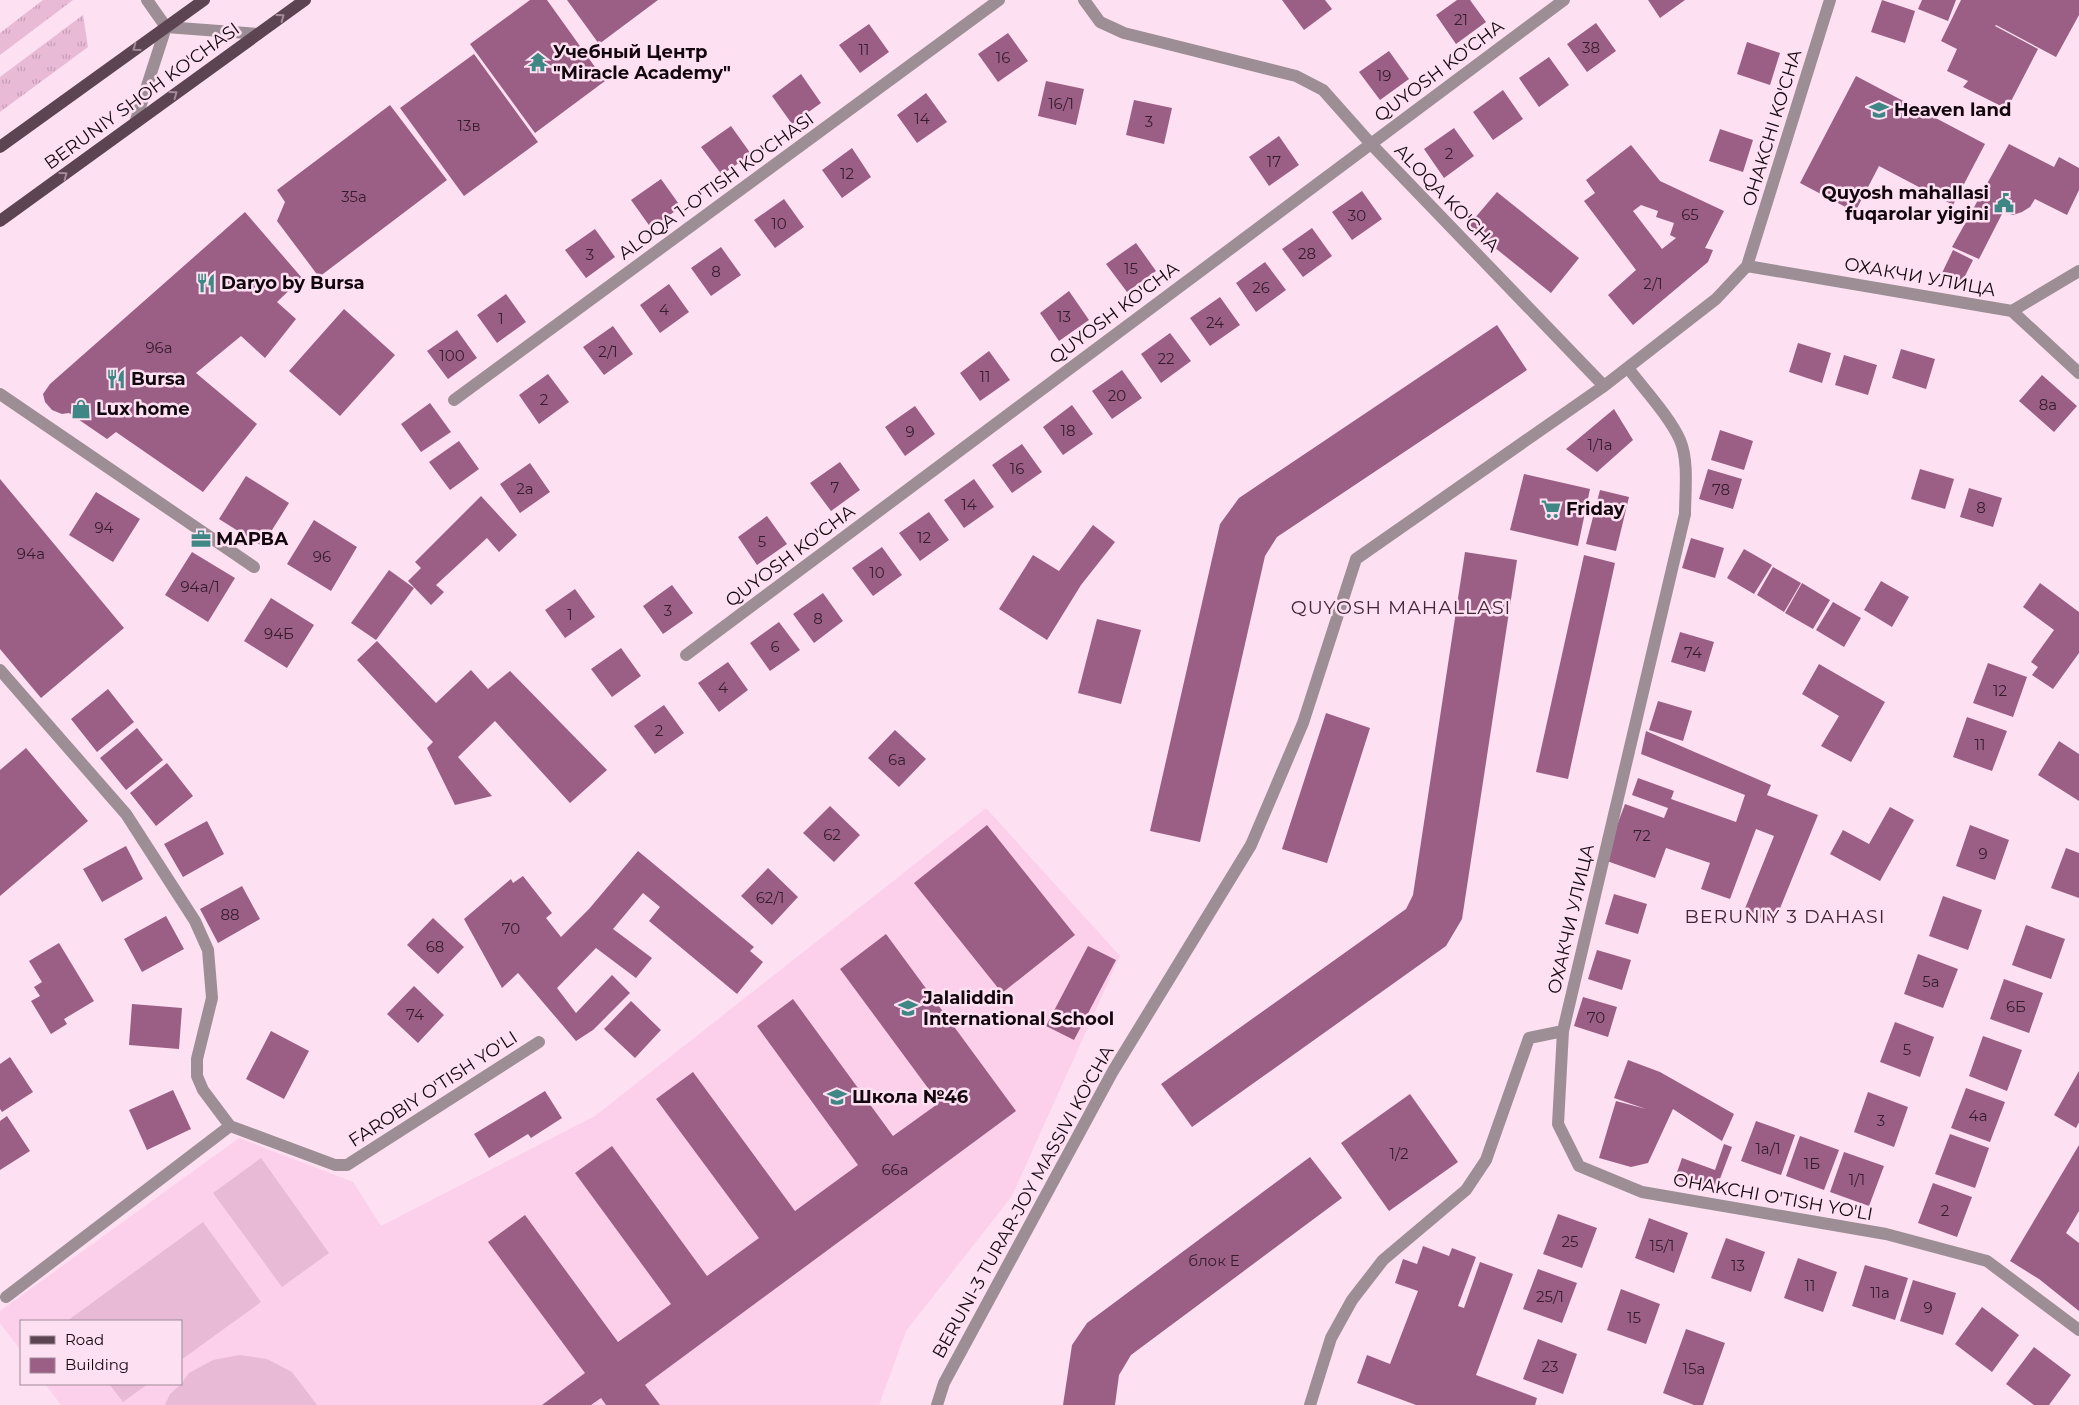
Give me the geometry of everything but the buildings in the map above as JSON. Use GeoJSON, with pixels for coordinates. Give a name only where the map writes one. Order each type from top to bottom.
{"type":"FeatureCollection","features":[{"type":"Feature","properties":{"kind":"main road"},"geometry":{"type":"LineString","coordinates":[[0,147],[204,0]]}},
{"type":"Feature","properties":{"kind":"main road","name":"BERUNIY SHOH KO'CHASI"},"geometry":{"type":"LineString","coordinates":[[0,221],[305,0]]}},
{"type":"Feature","properties":{"kind":"street"},"geometry":{"type":"LineString","coordinates":[[147,0],[166,27]]}},
{"type":"Feature","properties":{"kind":"street","name":"ALOQA 1-O'TISH KO'CHASI"},"geometry":{"type":"LineString","coordinates":[[454,400],[999,0]]}},
{"type":"Feature","properties":{"kind":"street","name":"ALOQA KO'CHA"},"geometry":{"type":"LineString","coordinates":[[1084,0],[1100,22],[1124,33],[1296,76],[1323,90],[1371,144],[1604,386]]}},
{"type":"Feature","properties":{"kind":"street","name":"QUYOSH KO'CHA"},"geometry":{"type":"LineString","coordinates":[[686,655],[1564,0]]}},
{"type":"Feature","properties":{"kind":"street","name":"OHAKCHI KO'CHA"},"geometry":{"type":"LineString","coordinates":[[1746,266],[1830,0]]}},
{"type":"Feature","properties":{"kind":"street"},"geometry":{"type":"LineString","coordinates":[[166,27],[258,34]]}},
{"type":"Feature","properties":{"kind":"street"},"geometry":{"type":"LineString","coordinates":[[135,123],[166,27]]}},
{"type":"Feature","properties":{"kind":"street"},"geometry":{"type":"LineString","coordinates":[[1604,386],[1716,299],[1746,266]]}},
{"type":"Feature","properties":{"kind":"street","name":"ОХАКЧИ УЛИЦА"},"geometry":{"type":"LineString","coordinates":[[1746,266],[2012,311],[2079,271]]}},
{"type":"Feature","properties":{"kind":"street"},"geometry":{"type":"LineString","coordinates":[[2012,311],[2079,374]]}},
{"type":"Feature","properties":{"kind":"street","name":"ОХАКЧИ УЛИЦА"},"geometry":{"type":"LineString","coordinates":[[1563,1031],[1685,514],[1686,472],[1680,441],[1628,368]]}},
{"type":"Feature","properties":{"kind":"street","name":"BERUNI-3 TURAR-JOY MASSIVI KO'CHA"},"geometry":{"type":"LineString","coordinates":[[937,1405],[944,1383],[1114,1071],[1251,845],[1303,723],[1356,559],[1604,386]]}},
{"type":"Feature","properties":{"kind":"street"},"geometry":{"type":"LineString","coordinates":[[0,394],[254,567]]}},
{"type":"Feature","properties":{"kind":"street"},"geometry":{"type":"LineString","coordinates":[[0,670],[126,814],[195,921],[208,950],[212,998],[197,1060],[197,1076],[203,1090],[230,1126],[6,1297]]}},
{"type":"Feature","properties":{"kind":"street"},"geometry":{"type":"LineString","coordinates":[[1310,1405],[1331,1338],[1352,1300],[1383,1260],[1466,1190],[1486,1160],[1528,1038],[1563,1031]]}},
{"type":"Feature","properties":{"kind":"street","name":"OHAKCHI O'TISH YO'LI"},"geometry":{"type":"LineString","coordinates":[[1563,1031],[1558,1124],[1579,1166],[1642,1192],[1886,1234],[1988,1261],[2079,1330]]}},
{"type":"Feature","properties":{"kind":"street","name":"FAROBIY O'TISH YO'LI"},"geometry":{"type":"LineString","coordinates":[[230,1126],[335,1165],[347,1165],[540,1042]]}},
{"type":"Feature","properties":{"kind":"shaded area","name":"Школа №46"},"geometry":{"type":"Polygon","coordinates":[[[986,808],[1120,956],[1012,1196],[906,1331],[879,1405],[61,1405],[46,1385],[182,1385],[182,1320],[20,1320],[20,1350],[0,1323],[0,1311],[239,1138],[353,1182],[381,1226],[595,1116],[986,808]]]}},
{"type":"Feature","properties":{"kind":"green space"},"geometry":{"type":"Polygon","coordinates":[[[43,0],[73,0],[0,55],[0,33],[43,0]]]}},
{"type":"Feature","properties":{"kind":"green space"},"geometry":{"type":"Polygon","coordinates":[[[83,15],[88,47],[0,112],[0,77],[83,15]]]}},
{"type":"Feature","properties":{"kind":"green space"},"geometry":{"type":"Polygon","coordinates":[[[261,1158],[329,1253],[282,1287],[213,1193],[261,1158]]]}},
{"type":"Feature","properties":{"kind":"green space"},"geometry":{"type":"Polygon","coordinates":[[[203,1222],[261,1302],[182,1359],[182,1320],[68,1320],[203,1222]]]}},
{"type":"Feature","properties":{"kind":"green space"},"geometry":{"type":"Polygon","coordinates":[[[240,1355],[267,1359],[292,1372],[317,1405],[165,1405],[170,1394],[182,1385],[189,1373],[213,1360],[240,1355]]]}},
{"type":"Feature","properties":{"kind":"green space"},"geometry":{"type":"Polygon","coordinates":[[[110,1385],[147,1385],[123,1402],[110,1385]]]}},
{"type":"Feature","properties":{"kind":"place","name":"Учебный Центр \"Miracle Academy\""},"geometry":{"type":"Point","coordinates":[538,62]}},
{"type":"Feature","properties":{"kind":"place","name":"Heaven land"},"geometry":{"type":"Point","coordinates":[1879,110]}},
{"type":"Feature","properties":{"kind":"place","name":"Quyosh mahallasi fuqarolar yigini"},"geometry":{"type":"Point","coordinates":[2004,203]}},
{"type":"Feature","properties":{"kind":"place","name":"Daryo by Bursa"},"geometry":{"type":"Point","coordinates":[206,283]}},
{"type":"Feature","properties":{"kind":"place","name":"Bursa"},"geometry":{"type":"Point","coordinates":[116,379]}},
{"type":"Feature","properties":{"kind":"place","name":"Lux home"},"geometry":{"type":"Point","coordinates":[81,409]}},
{"type":"Feature","properties":{"kind":"place","name":"Friday"},"geometry":{"type":"Point","coordinates":[1551,509]}},
{"type":"Feature","properties":{"kind":"place","name":"МАРВА"},"geometry":{"type":"Point","coordinates":[201,539]}},
{"type":"Feature","properties":{"kind":"place","name":"Jalaliddin International School"},"geometry":{"type":"Point","coordinates":[908,1008]}},
{"type":"Feature","properties":{"kind":"place","name":"Школа №46"},"geometry":{"type":"Point","coordinates":[837,1097]}},
{"type":"Feature","properties":{"kind":"district","name":"QUYOSH MAHALLASI"},"geometry":{"type":"Point","coordinates":[1401,607]}},
{"type":"Feature","properties":{"kind":"district","name":"BERUNIY 3 DAHASI"},"geometry":{"type":"Point","coordinates":[1785,916]}}]}
